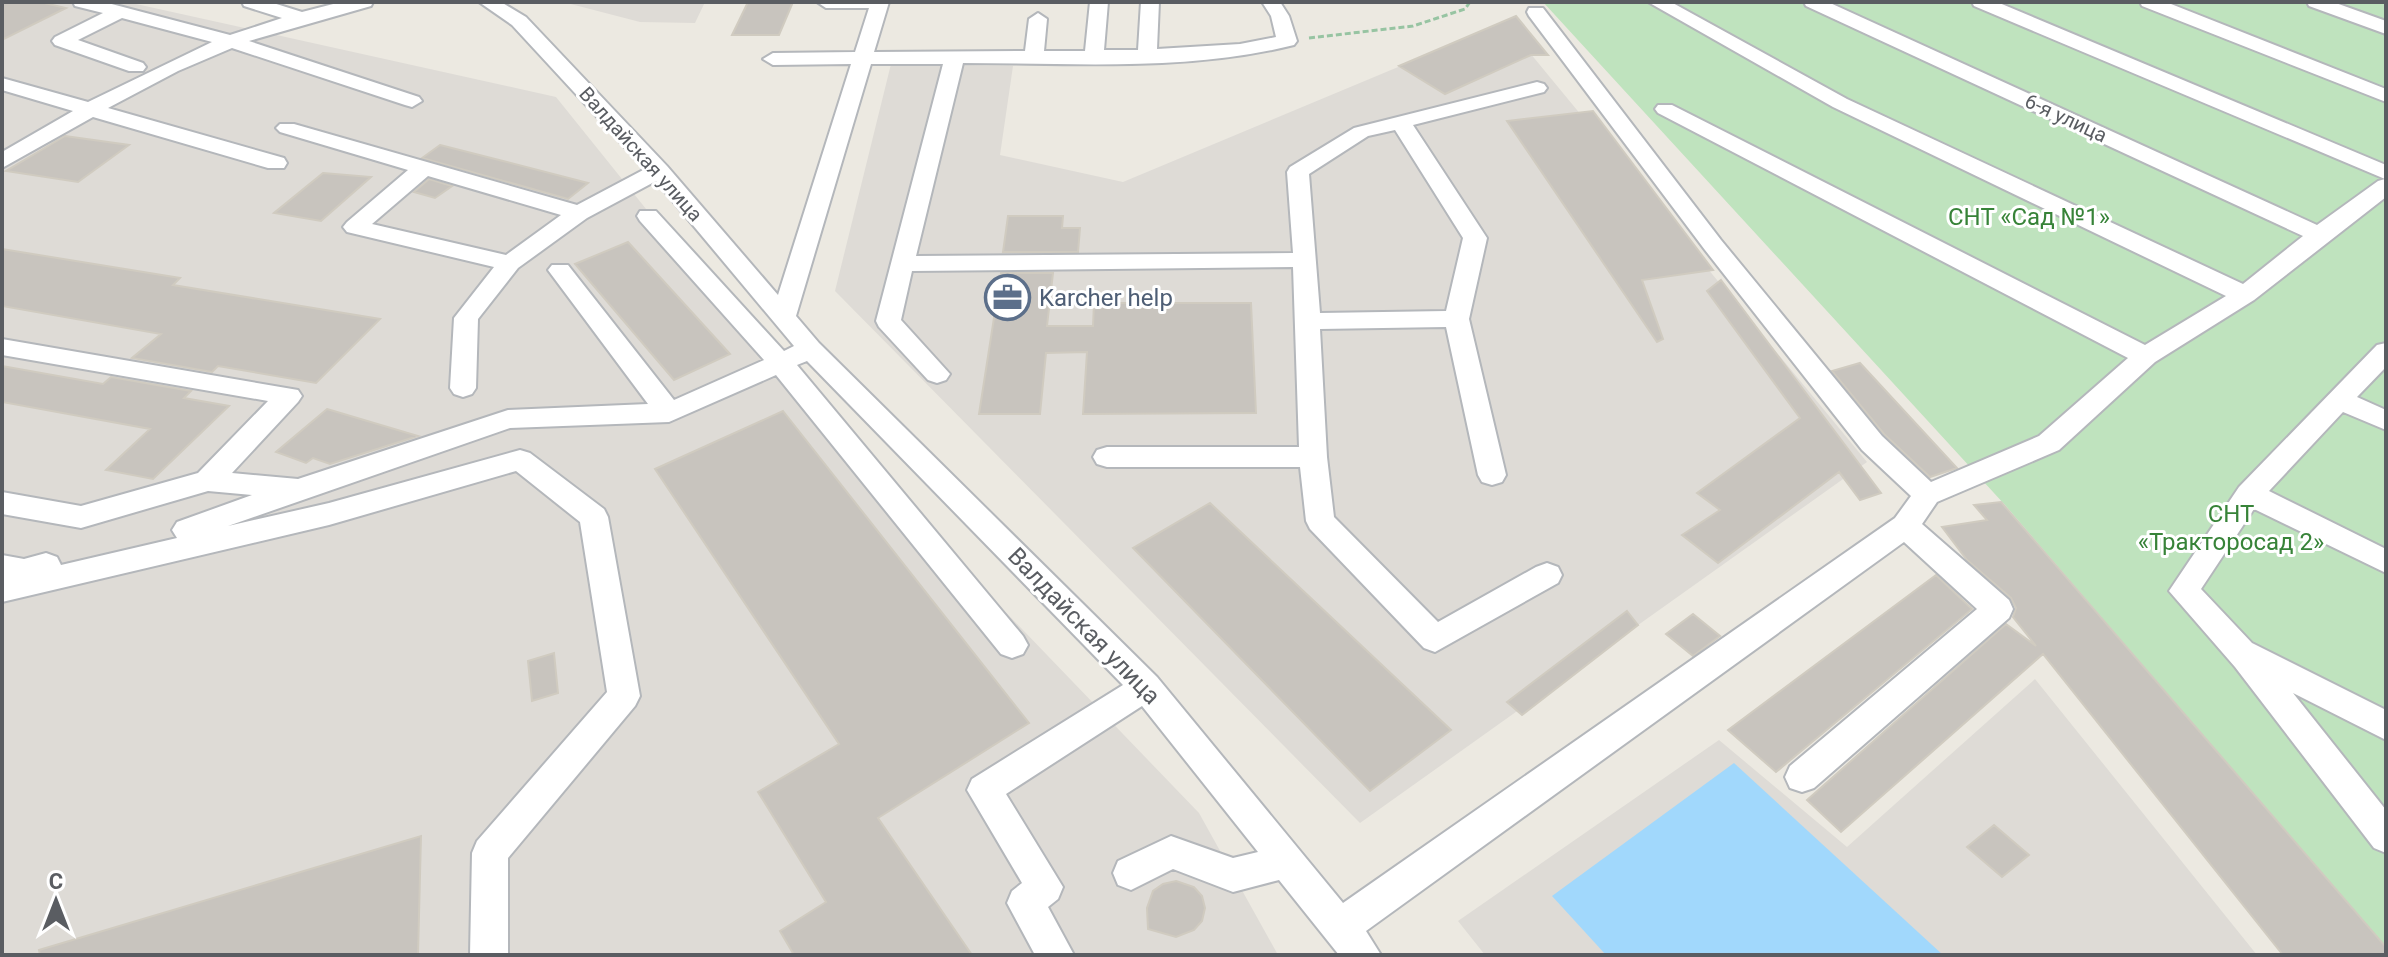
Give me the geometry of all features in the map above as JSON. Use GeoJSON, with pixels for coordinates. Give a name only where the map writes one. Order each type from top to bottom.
{"type":"FeatureCollection","features":[{"type":"Feature","properties":{"kind":"street"},"geometry":{"type":"LineString","coordinates":[[82,2],[230,41],[412,101]]}},
{"type":"Feature","properties":{"kind":"street"},"geometry":{"type":"LineString","coordinates":[[251,2],[301,18]]}},
{"type":"Feature","properties":{"kind":"street"},"geometry":{"type":"LineString","coordinates":[[2,161],[187,59],[301,18],[364,2]]}},
{"type":"Feature","properties":{"kind":"street","name":"Валдайская улица"},"geometry":{"type":"LineString","coordinates":[[488,2],[519,21],[659,171],[810,349],[1146,687],[1352,941]]}},
{"type":"Feature","properties":{"kind":"street"},"geometry":{"type":"LineString","coordinates":[[783,317],[880,3],[826,2]]}},
{"type":"Feature","properties":{"kind":"street"},"geometry":{"type":"LineString","coordinates":[[1094,57],[1099,2]]}},
{"type":"Feature","properties":{"kind":"street"},"geometry":{"type":"LineString","coordinates":[[1147,56],[1150,2]]}},
{"type":"Feature","properties":{"kind":"street"},"geometry":{"type":"LineString","coordinates":[[773,59],[1147,56],[1240,50],[1287,41],[1280,16],[1271,2]]}},
{"type":"Feature","properties":{"kind":"street"},"geometry":{"type":"LineString","coordinates":[[1657,2],[1840,103],[2245,295]]}},
{"type":"Feature","properties":{"kind":"street","name":"6-я улица"},"geometry":{"type":"LineString","coordinates":[[1813,2],[2319,235]]}},
{"type":"Feature","properties":{"kind":"street"},"geometry":{"type":"LineString","coordinates":[[1981,2],[2386,173]]}},
{"type":"Feature","properties":{"kind":"street"},"geometry":{"type":"LineString","coordinates":[[2149,2],[2386,96]]}},
{"type":"Feature","properties":{"kind":"street"},"geometry":{"type":"LineString","coordinates":[[2316,2],[2386,28]]}},
{"type":"Feature","properties":{"kind":"street"},"geometry":{"type":"LineString","coordinates":[[120,12],[62,41],[136,67]]}},
{"type":"Feature","properties":{"kind":"street"},"geometry":{"type":"LineString","coordinates":[[1536,12],[1713,245],[1872,443],[1927,495]]}},
{"type":"Feature","properties":{"kind":"street"},"geometry":{"type":"LineString","coordinates":[[1034,57],[1038,19]]}},
{"type":"Feature","properties":{"kind":"street"},"geometry":{"type":"LineString","coordinates":[[937,374],[888,321],[954,58]]}},
{"type":"Feature","properties":{"kind":"street"},"geometry":{"type":"LineString","coordinates":[[2,84],[276,163]]}},
{"type":"Feature","properties":{"kind":"street"},"geometry":{"type":"LineString","coordinates":[[1537,88],[1361,132],[1298,172],[1313,457],[1320,521],[1435,639],[1547,575]]}},
{"type":"Feature","properties":{"kind":"street"},"geometry":{"type":"LineString","coordinates":[[1665,109],[2146,356]]}},
{"type":"Feature","properties":{"kind":"street"},"geometry":{"type":"LineString","coordinates":[[1402,124],[1475,238],[1457,319],[1492,475]]}},
{"type":"Feature","properties":{"kind":"street"},"geometry":{"type":"LineString","coordinates":[[287,128],[579,213]]}},
{"type":"Feature","properties":{"kind":"street"},"geometry":{"type":"LineString","coordinates":[[424,168],[355,227],[510,263]]}},
{"type":"Feature","properties":{"kind":"street"},"geometry":{"type":"LineString","coordinates":[[463,388],[466,318],[510,263],[579,213],[659,171]]}},
{"type":"Feature","properties":{"kind":"street"},"geometry":{"type":"LineString","coordinates":[[1352,941],[1905,526],[1927,495],[2049,443],[2146,356],[2245,295],[2386,186]]}},
{"type":"Feature","properties":{"kind":"street"},"geometry":{"type":"LineString","coordinates":[[648,216],[781,363],[1012,645]]}},
{"type":"Feature","properties":{"kind":"street"},"geometry":{"type":"LineString","coordinates":[[901,264],[1305,260]]}},
{"type":"Feature","properties":{"kind":"street"},"geometry":{"type":"LineString","coordinates":[[560,270],[669,413]]}},
{"type":"Feature","properties":{"kind":"street"},"geometry":{"type":"LineString","coordinates":[[1307,321],[1457,319]]}},
{"type":"Feature","properties":{"kind":"street"},"geometry":{"type":"LineString","coordinates":[[2,347],[289,396],[208,481]]}},
{"type":"Feature","properties":{"kind":"street"},"geometry":{"type":"LineString","coordinates":[[2,567],[24,571],[203,526],[299,489],[508,419],[669,413],[810,349]]}},
{"type":"Feature","properties":{"kind":"street"},"geometry":{"type":"LineString","coordinates":[[2386,351],[2249,494],[2184,591],[2238,650],[2386,837]]}},
{"type":"Feature","properties":{"kind":"street"},"geometry":{"type":"LineString","coordinates":[[2339,400],[2386,421]]}},
{"type":"Feature","properties":{"kind":"street"},"geometry":{"type":"LineString","coordinates":[[1107,457],[1313,457]]}},
{"type":"Feature","properties":{"kind":"street"},"geometry":{"type":"LineString","coordinates":[[2,590],[329,514],[520,460],[594,517],[624,696],[490,853],[489,955]]}},
{"type":"Feature","properties":{"kind":"street"},"geometry":{"type":"LineString","coordinates":[[2,503],[81,517],[208,481],[299,489]]}},
{"type":"Feature","properties":{"kind":"street"},"geometry":{"type":"LineString","coordinates":[[2249,494],[2386,562]]}},
{"type":"Feature","properties":{"kind":"street"},"geometry":{"type":"LineString","coordinates":[[1802,777],[1998,609],[1905,526]]}},
{"type":"Feature","properties":{"kind":"street"},"geometry":{"type":"LineString","coordinates":[[2238,650],[2386,726]]}},
{"type":"Feature","properties":{"kind":"street"},"geometry":{"type":"LineString","coordinates":[[1055,955],[1025,903],[1045,887],[984,790],[1146,687]]}},
{"type":"Feature","properties":{"kind":"street"},"geometry":{"type":"LineString","coordinates":[[1131,873],[1171,852],[1233,875],[1289,861]]}},
{"type":"Feature","properties":{"kind":"path"},"geometry":{"type":"LineString","coordinates":[[1287,41],[1413,26],[1465,9],[1470,2]]}},
{"type":"Feature","properties":{"kind":"shaded area"},"geometry":{"type":"Polygon","coordinates":[[[2,2],[127,2],[556,97],[790,388],[1199,813],[1278,955],[2,955],[2,2]]]}},
{"type":"Feature","properties":{"kind":"shaded area"},"geometry":{"type":"Polygon","coordinates":[[[563,2],[705,2],[695,23],[640,22],[563,2]]]}},
{"type":"Feature","properties":{"kind":"shaded area"},"geometry":{"type":"Polygon","coordinates":[[[1494,27],[1530,53],[1867,462],[1360,823],[835,291],[891,64],[1013,66],[1000,155],[1123,182],[1494,27]]]}},
{"type":"Feature","properties":{"kind":"shaded area"},"geometry":{"type":"Polygon","coordinates":[[[2035,679],[2257,955],[1485,955],[1458,921],[1719,740],[1847,847],[2035,679]]]}},
{"type":"Feature","properties":{"kind":"green space","name":"СНТ «Сад №1»"},"geometry":{"type":"Polygon","coordinates":[[[1543,2],[2386,2],[2386,948],[2005,505],[1543,2]]]}},
{"type":"Feature","properties":{"kind":"water"},"geometry":{"type":"Polygon","coordinates":[[[1734,763],[1943,955],[1606,955],[1552,896],[1734,763]]]}},
{"type":"Feature","properties":{"kind":"building"},"geometry":{"type":"Polygon","coordinates":[[[2,2],[40,2],[66,8],[2,40],[2,2]]]}},
{"type":"Feature","properties":{"kind":"building"},"geometry":{"type":"Polygon","coordinates":[[[748,2],[793,2],[779,35],[732,35],[748,2]]]}},
{"type":"Feature","properties":{"kind":"building"},"geometry":{"type":"Polygon","coordinates":[[[1516,16],[1548,55],[1531,55],[1445,94],[1399,66],[1516,16]]]}},
{"type":"Feature","properties":{"kind":"building"},"geometry":{"type":"Polygon","coordinates":[[[1593,111],[1713,270],[1642,280],[1663,339],[1657,342],[1507,121],[1593,111]]]}},
{"type":"Feature","properties":{"kind":"building"},"geometry":{"type":"Polygon","coordinates":[[[65,136],[129,145],[78,182],[6,171],[65,136]]]}},
{"type":"Feature","properties":{"kind":"building"},"geometry":{"type":"Polygon","coordinates":[[[440,145],[588,183],[568,199],[422,158],[440,145]]]}},
{"type":"Feature","properties":{"kind":"building"},"geometry":{"type":"Polygon","coordinates":[[[323,173],[371,177],[321,221],[274,213],[323,173]]]}},
{"type":"Feature","properties":{"kind":"building"},"geometry":{"type":"Polygon","coordinates":[[[429,179],[452,186],[435,198],[414,192],[429,179]]]}},
{"type":"Feature","properties":{"kind":"building"},"geometry":{"type":"Polygon","coordinates":[[[1008,216],[1063,216],[1062,228],[1080,228],[1078,252],[1003,252],[1008,216]]]}},
{"type":"Feature","properties":{"kind":"building"},"geometry":{"type":"Polygon","coordinates":[[[628,242],[730,354],[674,380],[575,264],[628,242]]]}},
{"type":"Feature","properties":{"kind":"building"},"geometry":{"type":"Polygon","coordinates":[[[2,249],[180,278],[173,285],[380,319],[316,383],[218,366],[212,372],[132,358],[161,334],[2,306],[2,249]]]}},
{"type":"Feature","properties":{"kind":"building"},"geometry":{"type":"Polygon","coordinates":[[[1001,273],[1053,273],[1047,326],[1093,326],[1094,303],[1251,303],[1256,413],[1083,414],[1087,352],[1046,353],[1040,414],[979,414],[1001,273]]]}},
{"type":"Feature","properties":{"kind":"building"},"geometry":{"type":"Polygon","coordinates":[[[1721,280],[1881,493],[1860,500],[1839,472],[1718,563],[1682,535],[1720,510],[1697,493],[1800,418],[1707,291],[1721,280]]]}},
{"type":"Feature","properties":{"kind":"building"},"geometry":{"type":"Polygon","coordinates":[[[1860,363],[1957,468],[1930,477],[1884,434],[1832,371],[1860,363]]]}},
{"type":"Feature","properties":{"kind":"building"},"geometry":{"type":"Polygon","coordinates":[[[2,366],[103,384],[111,377],[191,391],[184,398],[229,406],[153,479],[106,470],[150,429],[2,402],[2,366]]]}},
{"type":"Feature","properties":{"kind":"building"},"geometry":{"type":"Polygon","coordinates":[[[327,409],[418,436],[330,464],[313,458],[306,463],[276,452],[327,409]]]}},
{"type":"Feature","properties":{"kind":"building"},"geometry":{"type":"Polygon","coordinates":[[[783,411],[1029,723],[878,818],[972,955],[794,955],[780,931],[826,902],[758,792],[839,744],[655,469],[783,411]]]}},
{"type":"Feature","properties":{"kind":"building"},"geometry":{"type":"Polygon","coordinates":[[[2001,502],[2386,947],[2386,955],[2283,955],[2043,654],[1841,832],[1807,800],[2006,624],[2036,646],[2013,617],[2016,608],[2011,598],[1967,560],[1942,527],[1987,520],[1974,505],[2001,502]]]}},
{"type":"Feature","properties":{"kind":"building"},"geometry":{"type":"Polygon","coordinates":[[[1210,503],[1451,730],[1370,791],[1133,548],[1210,503]]]}},
{"type":"Feature","properties":{"kind":"building"},"geometry":{"type":"Polygon","coordinates":[[[1936,575],[1972,609],[1776,772],[1728,730],[1936,575]]]}},
{"type":"Feature","properties":{"kind":"building"},"geometry":{"type":"Polygon","coordinates":[[[1627,611],[1638,625],[1522,715],[1507,702],[1627,611]]]}},
{"type":"Feature","properties":{"kind":"building"},"geometry":{"type":"Polygon","coordinates":[[[1693,614],[1720,636],[1693,656],[1666,634],[1693,614]]]}},
{"type":"Feature","properties":{"kind":"building"},"geometry":{"type":"Polygon","coordinates":[[[554,653],[558,693],[532,701],[528,661],[554,653]]]}},
{"type":"Feature","properties":{"kind":"building"},"geometry":{"type":"Polygon","coordinates":[[[1994,825],[2029,855],[2002,877],[1967,847],[1994,825]]]}},
{"type":"Feature","properties":{"kind":"building"},"geometry":{"type":"Polygon","coordinates":[[[421,836],[418,955],[40,955],[39,950],[421,836]]]}},
{"type":"Feature","properties":{"kind":"building"},"geometry":{"type":"Polygon","coordinates":[[[1176,881],[1194,887],[1202,896],[1205,908],[1202,921],[1194,930],[1176,937],[1148,929],[1147,908],[1153,891],[1163,884],[1176,881]]]}},
{"type":"Feature","properties":{"kind":"place","name":"Karcher help"},"geometry":{"type":"Point","coordinates":[1008,298]}},
{"type":"Feature","properties":{"kind":"park label","name":"СНТ «Тракторосад 2»"},"geometry":{"type":"Point","coordinates":[2231,528]}}]}
